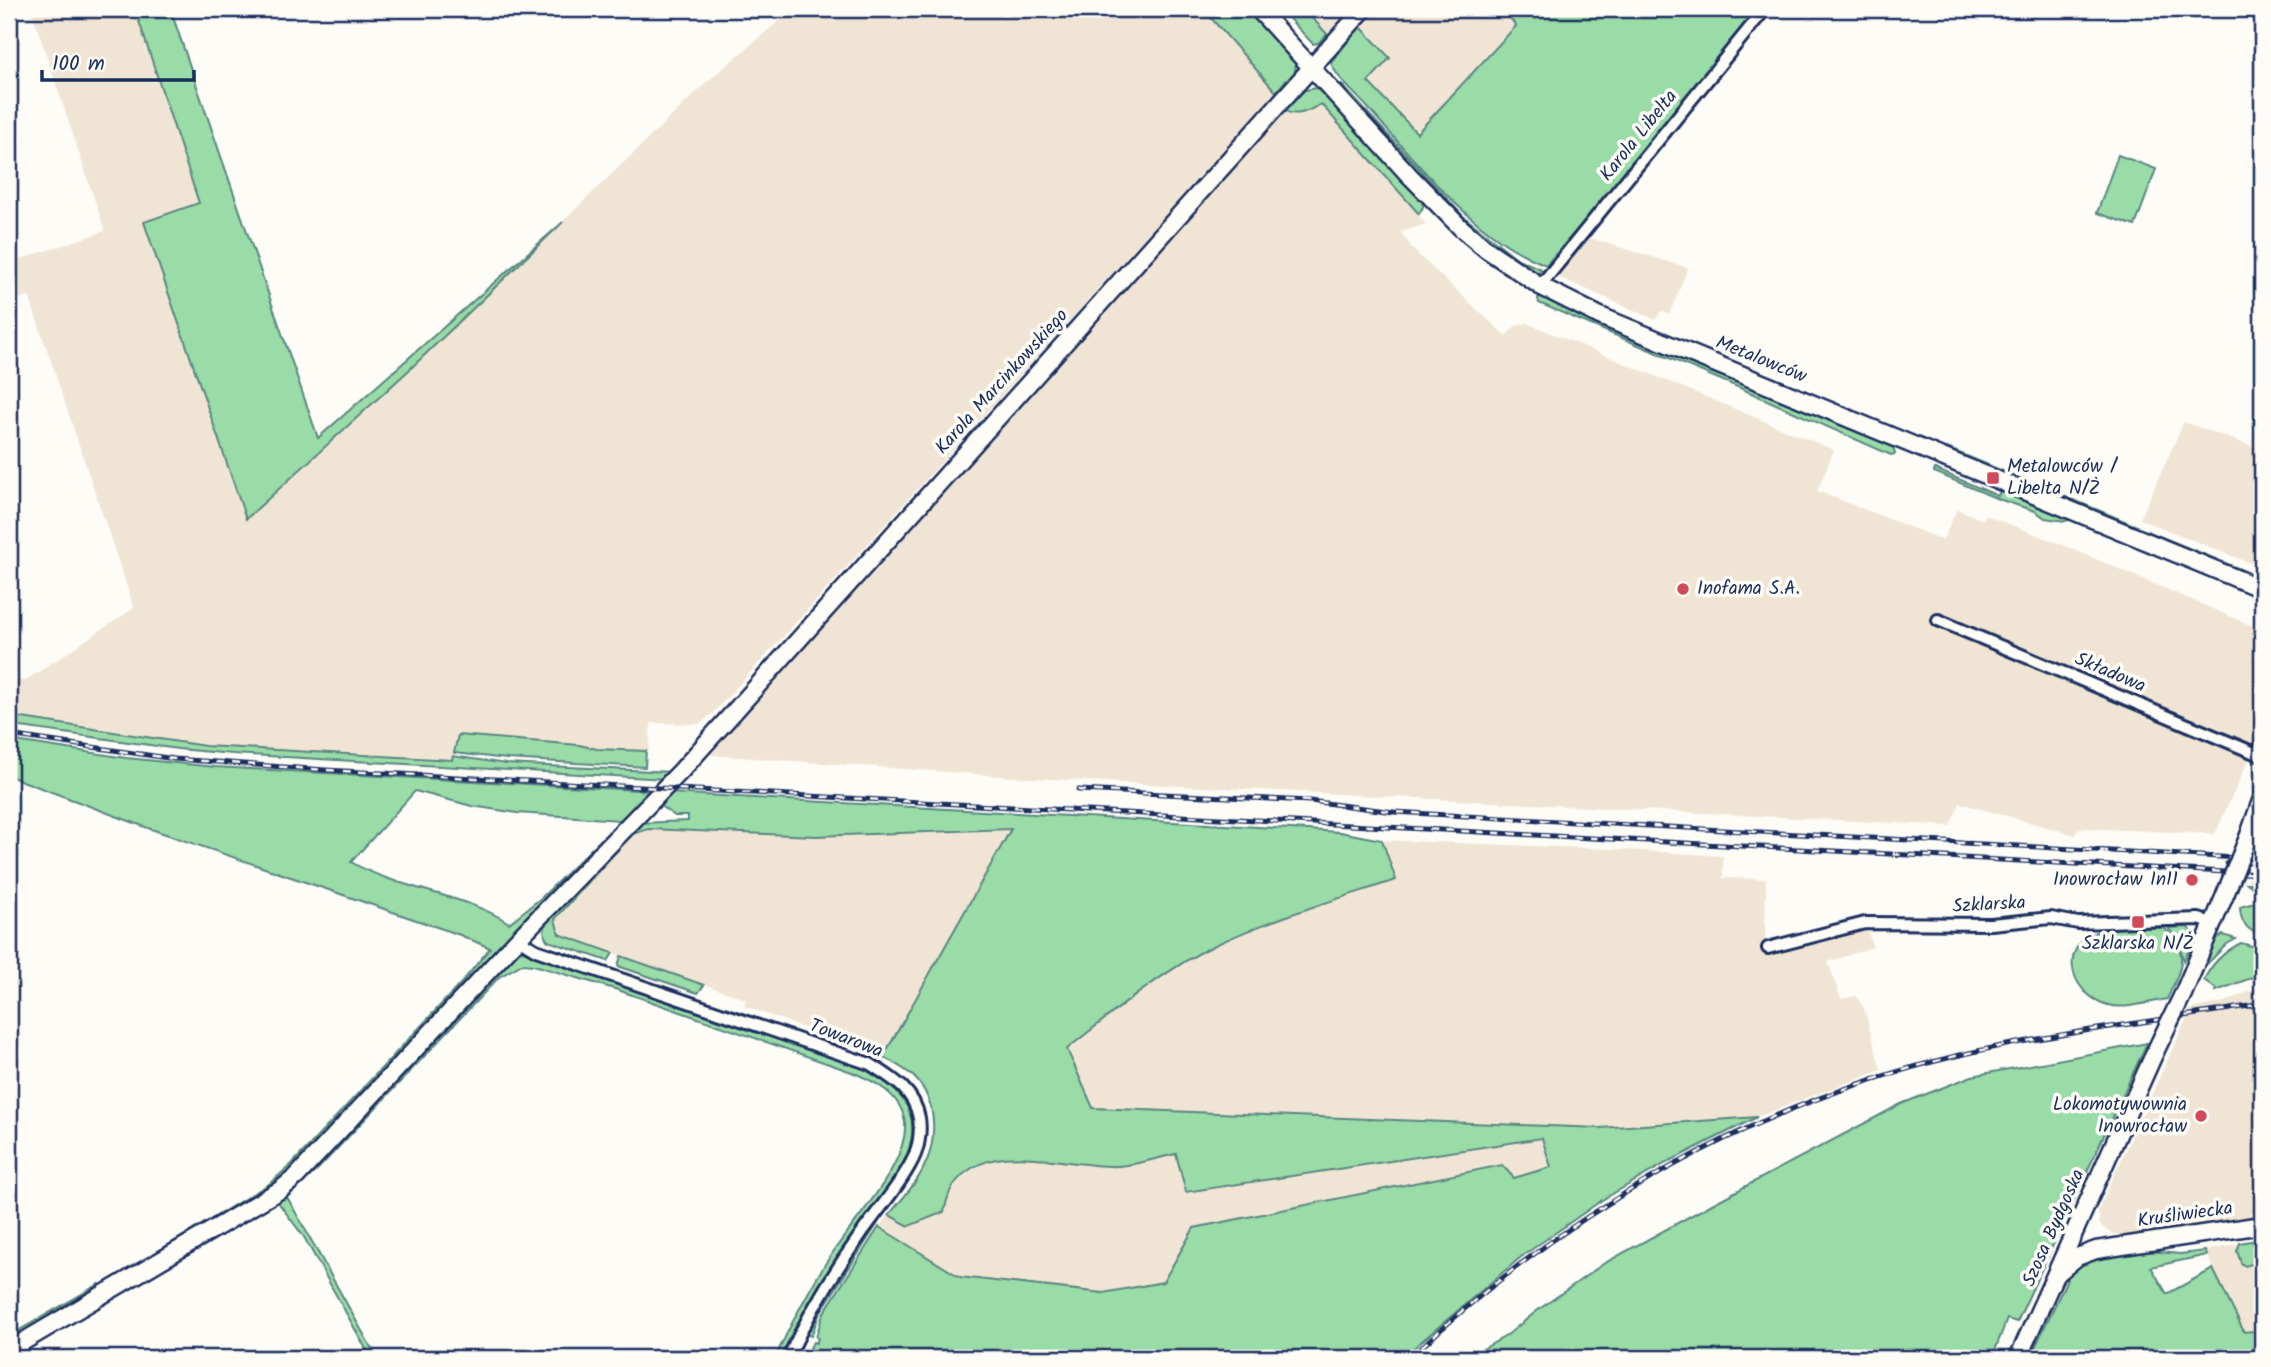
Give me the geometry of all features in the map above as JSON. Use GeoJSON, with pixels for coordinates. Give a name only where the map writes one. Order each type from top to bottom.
{"type":"FeatureCollection","features":[{"type":"Feature","properties":{"kind":"street","name":"Metalowców"},"geometry":{"type":"LineString","coordinates":[[1258,9],[1445,213],[1486,249],[1540,286],[1600,316],[2262,589]]}},
{"type":"Feature","properties":{"kind":"street","name":"Karola Marcinkowskiego"},"geometry":{"type":"LineString","coordinates":[[9,1350],[280,1190],[311,1161],[518,939],[671,782],[1364,9]]}},
{"type":"Feature","properties":{"kind":"street","name":"Karola Libelta"},"geometry":{"type":"LineString","coordinates":[[1540,286],[1765,9]]}},
{"type":"Feature","properties":{"kind":"street","name":"Składowa"},"geometry":{"type":"LineString","coordinates":[[1938,620],[2257,754],[2262,743]]}},
{"type":"Feature","properties":{"kind":"street","name":"Szosa Bydgoska"},"geometry":{"type":"LineString","coordinates":[[2018,1358],[2214,924],[2262,798]]}},
{"type":"Feature","properties":{"kind":"street","name":"Szklarska"},"geometry":{"type":"LineString","coordinates":[[1768,948],[1865,923],[1991,924],[2051,918],[2078,923],[2199,919],[2214,924]]}},
{"type":"Feature","properties":{"kind":"street","name":"Towarowa"},"geometry":{"type":"LineString","coordinates":[[518,939],[536,950],[870,1064],[893,1078],[912,1098],[920,1128],[914,1156],[900,1181],[836,1271],[788,1358]]}},
{"type":"Feature","properties":{"kind":"street","name":"Kruśliwiecka"},"geometry":{"type":"LineString","coordinates":[[2055,1276],[2077,1257],[2114,1246],[2262,1225]]}},
{"type":"Feature","properties":{"kind":"street","name":"Kruśliwiecka"},"geometry":{"type":"LineString","coordinates":[[2077,1228],[2098,1242],[2114,1246]]}},
{"type":"Feature","properties":{"kind":"shaded area"},"geometry":{"type":"Polygon","coordinates":[[[31,9],[135,9],[200,204],[145,222],[247,519],[409,370],[708,81],[793,9],[1203,9],[1276,92],[846,568],[712,714],[699,724],[651,723],[649,751],[597,749],[579,745],[458,735],[452,760],[287,752],[205,746],[9,716],[9,679],[25,681],[134,608],[29,296],[9,301],[9,263],[105,231],[31,9]]]}},
{"type":"Feature","properties":{"kind":"shaded area"},"geometry":{"type":"Polygon","coordinates":[[[1304,9],[1350,9],[1327,34],[1304,9]]]}},
{"type":"Feature","properties":{"kind":"shaded area"},"geometry":{"type":"Polygon","coordinates":[[[1378,9],[1503,9],[1516,25],[1416,134],[1368,81],[1390,58],[1362,28],[1378,9]]]}},
{"type":"Feature","properties":{"kind":"shaded area"},"geometry":{"type":"Polygon","coordinates":[[[1321,104],[1426,224],[1401,232],[1414,251],[1506,336],[1515,326],[1527,323],[1834,450],[1817,491],[1943,540],[1957,509],[1983,520],[1985,515],[2058,543],[2262,630],[2262,730],[2215,834],[2079,828],[2075,835],[1960,803],[1950,826],[1030,778],[710,755],[774,678],[1054,371],[1283,110],[1290,114],[1321,104]]]}},
{"type":"Feature","properties":{"kind":"shaded area"},"geometry":{"type":"Polygon","coordinates":[[[1587,237],[1688,268],[1669,315],[1661,311],[1656,320],[1556,276],[1587,237]]]}},
{"type":"Feature","properties":{"kind":"shaded area"},"geometry":{"type":"Polygon","coordinates":[[[2184,422],[2262,450],[2262,568],[2140,519],[2184,422]]]}},
{"type":"Feature","properties":{"kind":"shaded area"},"geometry":{"type":"Polygon","coordinates":[[[649,829],[815,836],[1011,829],[883,1057],[744,1006],[746,999],[559,934],[555,919],[632,833],[649,829]]]}},
{"type":"Feature","properties":{"kind":"shaded area"},"geometry":{"type":"Polygon","coordinates":[[[1382,840],[1723,856],[1723,878],[1766,879],[1765,942],[1768,943],[1768,952],[1793,948],[1866,927],[1873,947],[1828,962],[1841,999],[1856,996],[1864,1008],[1881,1070],[1757,1117],[1600,1128],[1093,1108],[1067,1049],[1137,992],[1214,946],[1291,914],[1395,879],[1382,840]]]}},
{"type":"Feature","properties":{"kind":"shaded area"},"geometry":{"type":"Polygon","coordinates":[[[2262,845],[2262,884],[2247,883],[2250,875],[2262,845]]]}},
{"type":"Feature","properties":{"kind":"shaded area"},"geometry":{"type":"Polygon","coordinates":[[[2262,986],[2262,1215],[2137,1236],[2122,1237],[2109,1232],[2100,1225],[2098,1210],[2191,1009],[2225,1002],[2262,986]]]}},
{"type":"Feature","properties":{"kind":"shaded area"},"geometry":{"type":"Polygon","coordinates":[[[1542,1138],[1551,1167],[1514,1178],[1194,1228],[1163,1282],[1103,1293],[960,1277],[879,1227],[889,1215],[909,1226],[969,1172],[987,1161],[1022,1157],[1117,1166],[1177,1154],[1186,1192],[1542,1138]]]}},
{"type":"Feature","properties":{"kind":"shaded area"},"geometry":{"type":"Polygon","coordinates":[[[2262,1239],[2262,1330],[2244,1332],[2205,1251],[2262,1239]]]}},
{"type":"Feature","properties":{"kind":"green space"},"geometry":{"type":"Polygon","coordinates":[[[135,9],[180,11],[172,14],[318,438],[563,222],[409,370],[246,519],[144,222],[199,203],[135,9]]]}},
{"type":"Feature","properties":{"kind":"green space"},"geometry":{"type":"Polygon","coordinates":[[[1203,9],[1250,9],[1296,60],[1295,73],[1289,82],[1286,80],[1276,92],[1203,9]]]}},
{"type":"Feature","properties":{"kind":"green space"},"geometry":{"type":"Polygon","coordinates":[[[1280,9],[1304,9],[1327,34],[1313,44],[1280,9]]]}},
{"type":"Feature","properties":{"kind":"green space"},"geometry":{"type":"Polygon","coordinates":[[[1503,9],[1756,9],[1605,198],[1546,265],[1495,236],[1449,198],[1342,81],[1331,63],[1360,26],[1390,58],[1368,82],[1417,133],[1516,26],[1503,9]]]}},
{"type":"Feature","properties":{"kind":"green space"},"geometry":{"type":"Polygon","coordinates":[[[1342,85],[1463,216],[1518,259],[1543,270],[1536,273],[1526,270],[1460,219],[1337,88],[1342,85]]]}},
{"type":"Feature","properties":{"kind":"green space"},"geometry":{"type":"Polygon","coordinates":[[[1316,88],[1326,97],[1331,97],[1422,198],[1423,207],[1419,214],[1321,104],[1298,113],[1283,110],[1305,90],[1316,88]]]}},
{"type":"Feature","properties":{"kind":"green space"},"geometry":{"type":"Polygon","coordinates":[[[2118,155],[2156,169],[2135,226],[2097,213],[2118,155]]]}},
{"type":"Feature","properties":{"kind":"green space"},"geometry":{"type":"Polygon","coordinates":[[[1543,295],[1892,444],[1895,454],[1891,455],[1539,303],[1538,298],[1543,295]]]}},
{"type":"Feature","properties":{"kind":"green space"},"geometry":{"type":"Polygon","coordinates":[[[1947,448],[2137,526],[2133,528],[1943,452],[1947,448]]]}},
{"type":"Feature","properties":{"kind":"green space"},"geometry":{"type":"Polygon","coordinates":[[[1935,469],[1998,496],[2000,491],[2027,498],[2074,519],[2065,521],[2045,518],[2035,511],[1998,499],[1934,472],[1935,469]]]}},
{"type":"Feature","properties":{"kind":"green space"},"geometry":{"type":"Polygon","coordinates":[[[2147,531],[2262,578],[2262,583],[2148,535],[2147,531]]]}},
{"type":"Feature","properties":{"kind":"green space"},"geometry":{"type":"Polygon","coordinates":[[[9,716],[205,746],[452,760],[453,756],[506,764],[671,772],[666,779],[233,754],[178,749],[9,725],[9,716]]]}},
{"type":"Feature","properties":{"kind":"green space"},"geometry":{"type":"Polygon","coordinates":[[[458,735],[579,745],[597,749],[646,751],[645,767],[507,759],[454,753],[458,735]]]}},
{"type":"Feature","properties":{"kind":"green space"},"geometry":{"type":"Polygon","coordinates":[[[9,740],[126,758],[215,767],[655,791],[292,1174],[160,1256],[157,1252],[269,1184],[292,1164],[463,981],[490,948],[460,935],[148,828],[9,776],[9,740]],[[415,791],[351,862],[390,880],[472,905],[509,923],[541,898],[621,820],[517,813],[472,806],[415,791]]]}},
{"type":"Feature","properties":{"kind":"green space"},"geometry":{"type":"Polygon","coordinates":[[[669,793],[1340,832],[1382,840],[1396,880],[1282,918],[1195,955],[1157,980],[1067,1049],[1093,1108],[1600,1128],[1757,1117],[1668,1162],[1602,1200],[1521,1257],[1402,1358],[805,1358],[813,1342],[816,1343],[823,1314],[879,1227],[960,1277],[1103,1293],[1163,1282],[1194,1228],[1502,1165],[1514,1178],[1551,1167],[1542,1138],[1186,1192],[1176,1154],[1118,1166],[1008,1158],[987,1161],[969,1170],[951,1189],[944,1212],[909,1226],[889,1215],[915,1183],[927,1160],[933,1136],[932,1111],[923,1088],[915,1078],[883,1057],[1011,829],[815,836],[649,829],[632,834],[555,919],[559,934],[613,953],[608,961],[548,941],[544,930],[545,922],[639,823],[688,821],[688,816],[675,816],[659,805],[669,793]]]}},
{"type":"Feature","properties":{"kind":"green space"},"geometry":{"type":"Polygon","coordinates":[[[2247,883],[2262,884],[2262,935],[2248,928],[2241,917],[2240,907],[2261,901],[2255,889],[2247,883]]]}},
{"type":"Feature","properties":{"kind":"green space"},"geometry":{"type":"Polygon","coordinates":[[[2187,927],[2196,935],[2184,961],[2178,940],[2168,928],[2187,927]]]}},
{"type":"Feature","properties":{"kind":"green space"},"geometry":{"type":"Polygon","coordinates":[[[2164,928],[2173,937],[2181,954],[2179,971],[2167,999],[2122,1007],[2108,1005],[2085,992],[2074,972],[2073,961],[2076,950],[2083,941],[2101,930],[2164,928]]]}},
{"type":"Feature","properties":{"kind":"green space"},"geometry":{"type":"Polygon","coordinates":[[[2223,935],[2236,939],[2227,944],[2204,967],[2216,939],[2223,935]]]}},
{"type":"Feature","properties":{"kind":"green space"},"geometry":{"type":"Polygon","coordinates":[[[2241,943],[2262,949],[2262,974],[2216,991],[2204,980],[2220,958],[2241,943]]]}},
{"type":"Feature","properties":{"kind":"green space"},"geometry":{"type":"Polygon","coordinates":[[[523,951],[855,1065],[890,1086],[908,1108],[912,1132],[906,1157],[892,1182],[828,1272],[782,1358],[775,1358],[816,1280],[831,1255],[878,1192],[898,1156],[904,1139],[905,1123],[898,1104],[885,1090],[849,1071],[618,990],[534,965],[522,964],[499,977],[318,1169],[287,1197],[377,1358],[371,1358],[304,1237],[275,1198],[511,953],[523,951]]]}},
{"type":"Feature","properties":{"kind":"green space"},"geometry":{"type":"Polygon","coordinates":[[[621,956],[704,985],[698,993],[618,966],[621,956]]]}},
{"type":"Feature","properties":{"kind":"green space"},"geometry":{"type":"Polygon","coordinates":[[[2147,1043],[2017,1322],[2007,1319],[1992,1358],[1897,1358],[1879,1351],[1875,1358],[1595,1358],[1586,1352],[1581,1358],[1467,1358],[1506,1336],[1603,1264],[1901,1104],[1972,1076],[2147,1043]]]}},
{"type":"Feature","properties":{"kind":"green space"},"geometry":{"type":"Polygon","coordinates":[[[878,1223],[820,1313],[811,1336],[807,1334],[838,1278],[874,1224],[878,1223]]]}},
{"type":"Feature","properties":{"kind":"green space"},"geometry":{"type":"Polygon","coordinates":[[[2262,1239],[2262,1261],[2245,1266],[2241,1263],[2237,1251],[2240,1243],[2262,1239]]]}},
{"type":"Feature","properties":{"kind":"green space"},"geometry":{"type":"Polygon","coordinates":[[[2148,1251],[2180,1254],[2205,1251],[2207,1255],[2151,1267],[2167,1294],[2213,1269],[2244,1332],[2262,1330],[2262,1358],[2030,1358],[2071,1271],[2084,1261],[2148,1251]]]}},
{"type":"Feature","properties":{"kind":"green space"},"geometry":{"type":"Polygon","coordinates":[[[99,1284],[100,1291],[9,1345],[9,1336],[99,1284]]]}},
{"type":"Feature","properties":{"kind":"railway"},"geometry":{"type":"LineString","coordinates":[[9,735],[175,759],[325,770],[2262,874]]}},
{"type":"Feature","properties":{"kind":"railway"},"geometry":{"type":"LineString","coordinates":[[1078,790],[1310,801],[1394,812],[2238,858]]}},
{"type":"Feature","properties":{"kind":"railway"},"geometry":{"type":"LineString","coordinates":[[2227,863],[2262,861]]}},
{"type":"Feature","properties":{"kind":"railway"},"geometry":{"type":"LineString","coordinates":[[1410,1358],[1469,1305],[1531,1256],[1597,1211],[1665,1170],[1735,1134],[1808,1102],[1883,1076],[1997,1047],[2262,1004]]}},
{"type":"Feature","properties":{"kind":"place","name":"Metalowców / Libelta N/Ż"},"geometry":{"type":"Point","coordinates":[1993,478]}},
{"type":"Feature","properties":{"kind":"place","name":"Inofama S.A."},"geometry":{"type":"Point","coordinates":[1683,589]}},
{"type":"Feature","properties":{"kind":"place","name":"Inowrocław In11"},"geometry":{"type":"Point","coordinates":[2192,880]}},
{"type":"Feature","properties":{"kind":"place","name":"Szklarska N/Ż"},"geometry":{"type":"Point","coordinates":[2138,922]}},
{"type":"Feature","properties":{"kind":"place","name":"Lokomotywownia Inowrocław"},"geometry":{"type":"Point","coordinates":[2201,1116]}}]}
